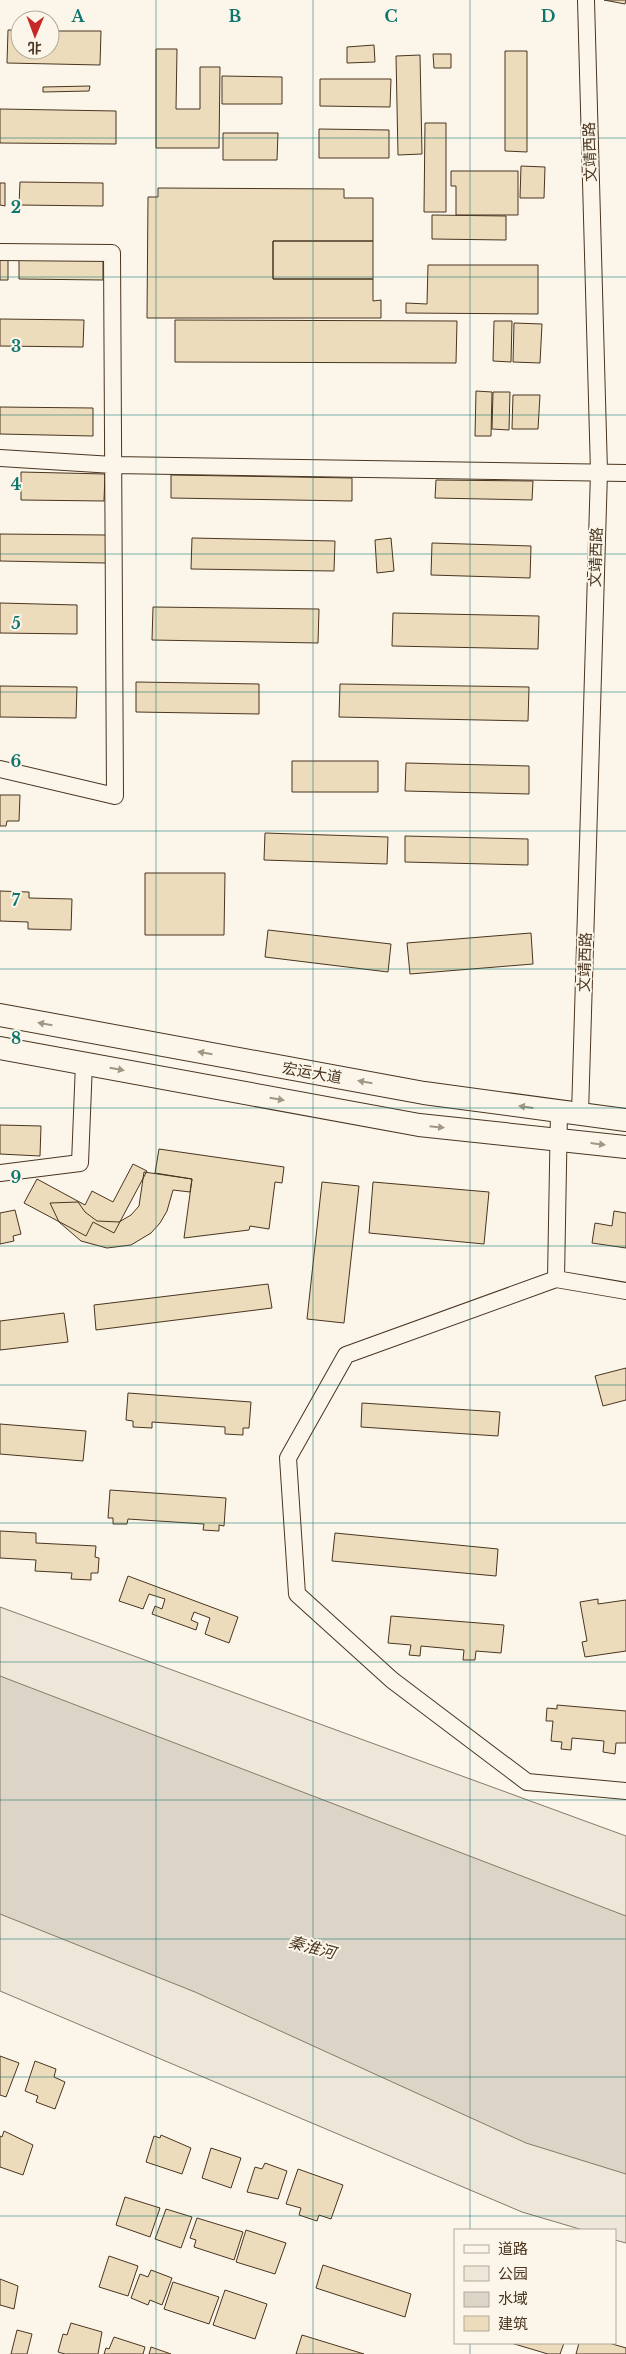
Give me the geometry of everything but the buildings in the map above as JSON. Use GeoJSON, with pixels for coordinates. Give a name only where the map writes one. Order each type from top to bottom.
{"type":"FeatureCollection","features":[{"type":"Feature","properties":{"kind":"main road","name":"宏运大道"},"geometry":{"type":"LineString","coordinates":[[0,1015],[424,1093],[626,1120]]}},
{"type":"Feature","properties":{"kind":"main road"},"geometry":{"type":"LineString","coordinates":[[0,1048],[419,1125],[626,1148]]}},
{"type":"Feature","properties":{"kind":"street","name":"文靖西路"},"geometry":{"type":"LineString","coordinates":[[556,1279],[558,1139],[570,1112],[599,472],[586,7]]}},
{"type":"Feature","properties":{"kind":"street"},"geometry":{"type":"LineString","coordinates":[[0,252],[112,252],[115,796],[0,768]]}},
{"type":"Feature","properties":{"kind":"street"},"geometry":{"type":"LineString","coordinates":[[0,458],[113,464],[626,472]]}},
{"type":"Feature","properties":{"kind":"street"},"geometry":{"type":"LineString","coordinates":[[0,1173],[80,1163],[84,1063]]}},
{"type":"Feature","properties":{"kind":"street"},"geometry":{"type":"LineString","coordinates":[[626,1291],[556,1279],[346,1355],[288,1458],[298,1594],[392,1680],[527,1782],[626,1791]]}},
{"type":"Feature","properties":{"kind":"green space"},"geometry":{"type":"Polygon","coordinates":[[[0,1607],[626,1836],[626,2243],[616,2240],[616,2229],[580,2229],[522,2212],[0,1991],[0,1607]]]}},
{"type":"Feature","properties":{"kind":"water","name":"秦淮河"},"geometry":{"type":"Polygon","coordinates":[[[0,1676],[626,1916],[626,2174],[526,2143],[195,1992],[0,1914],[0,1676]]]}}]}
